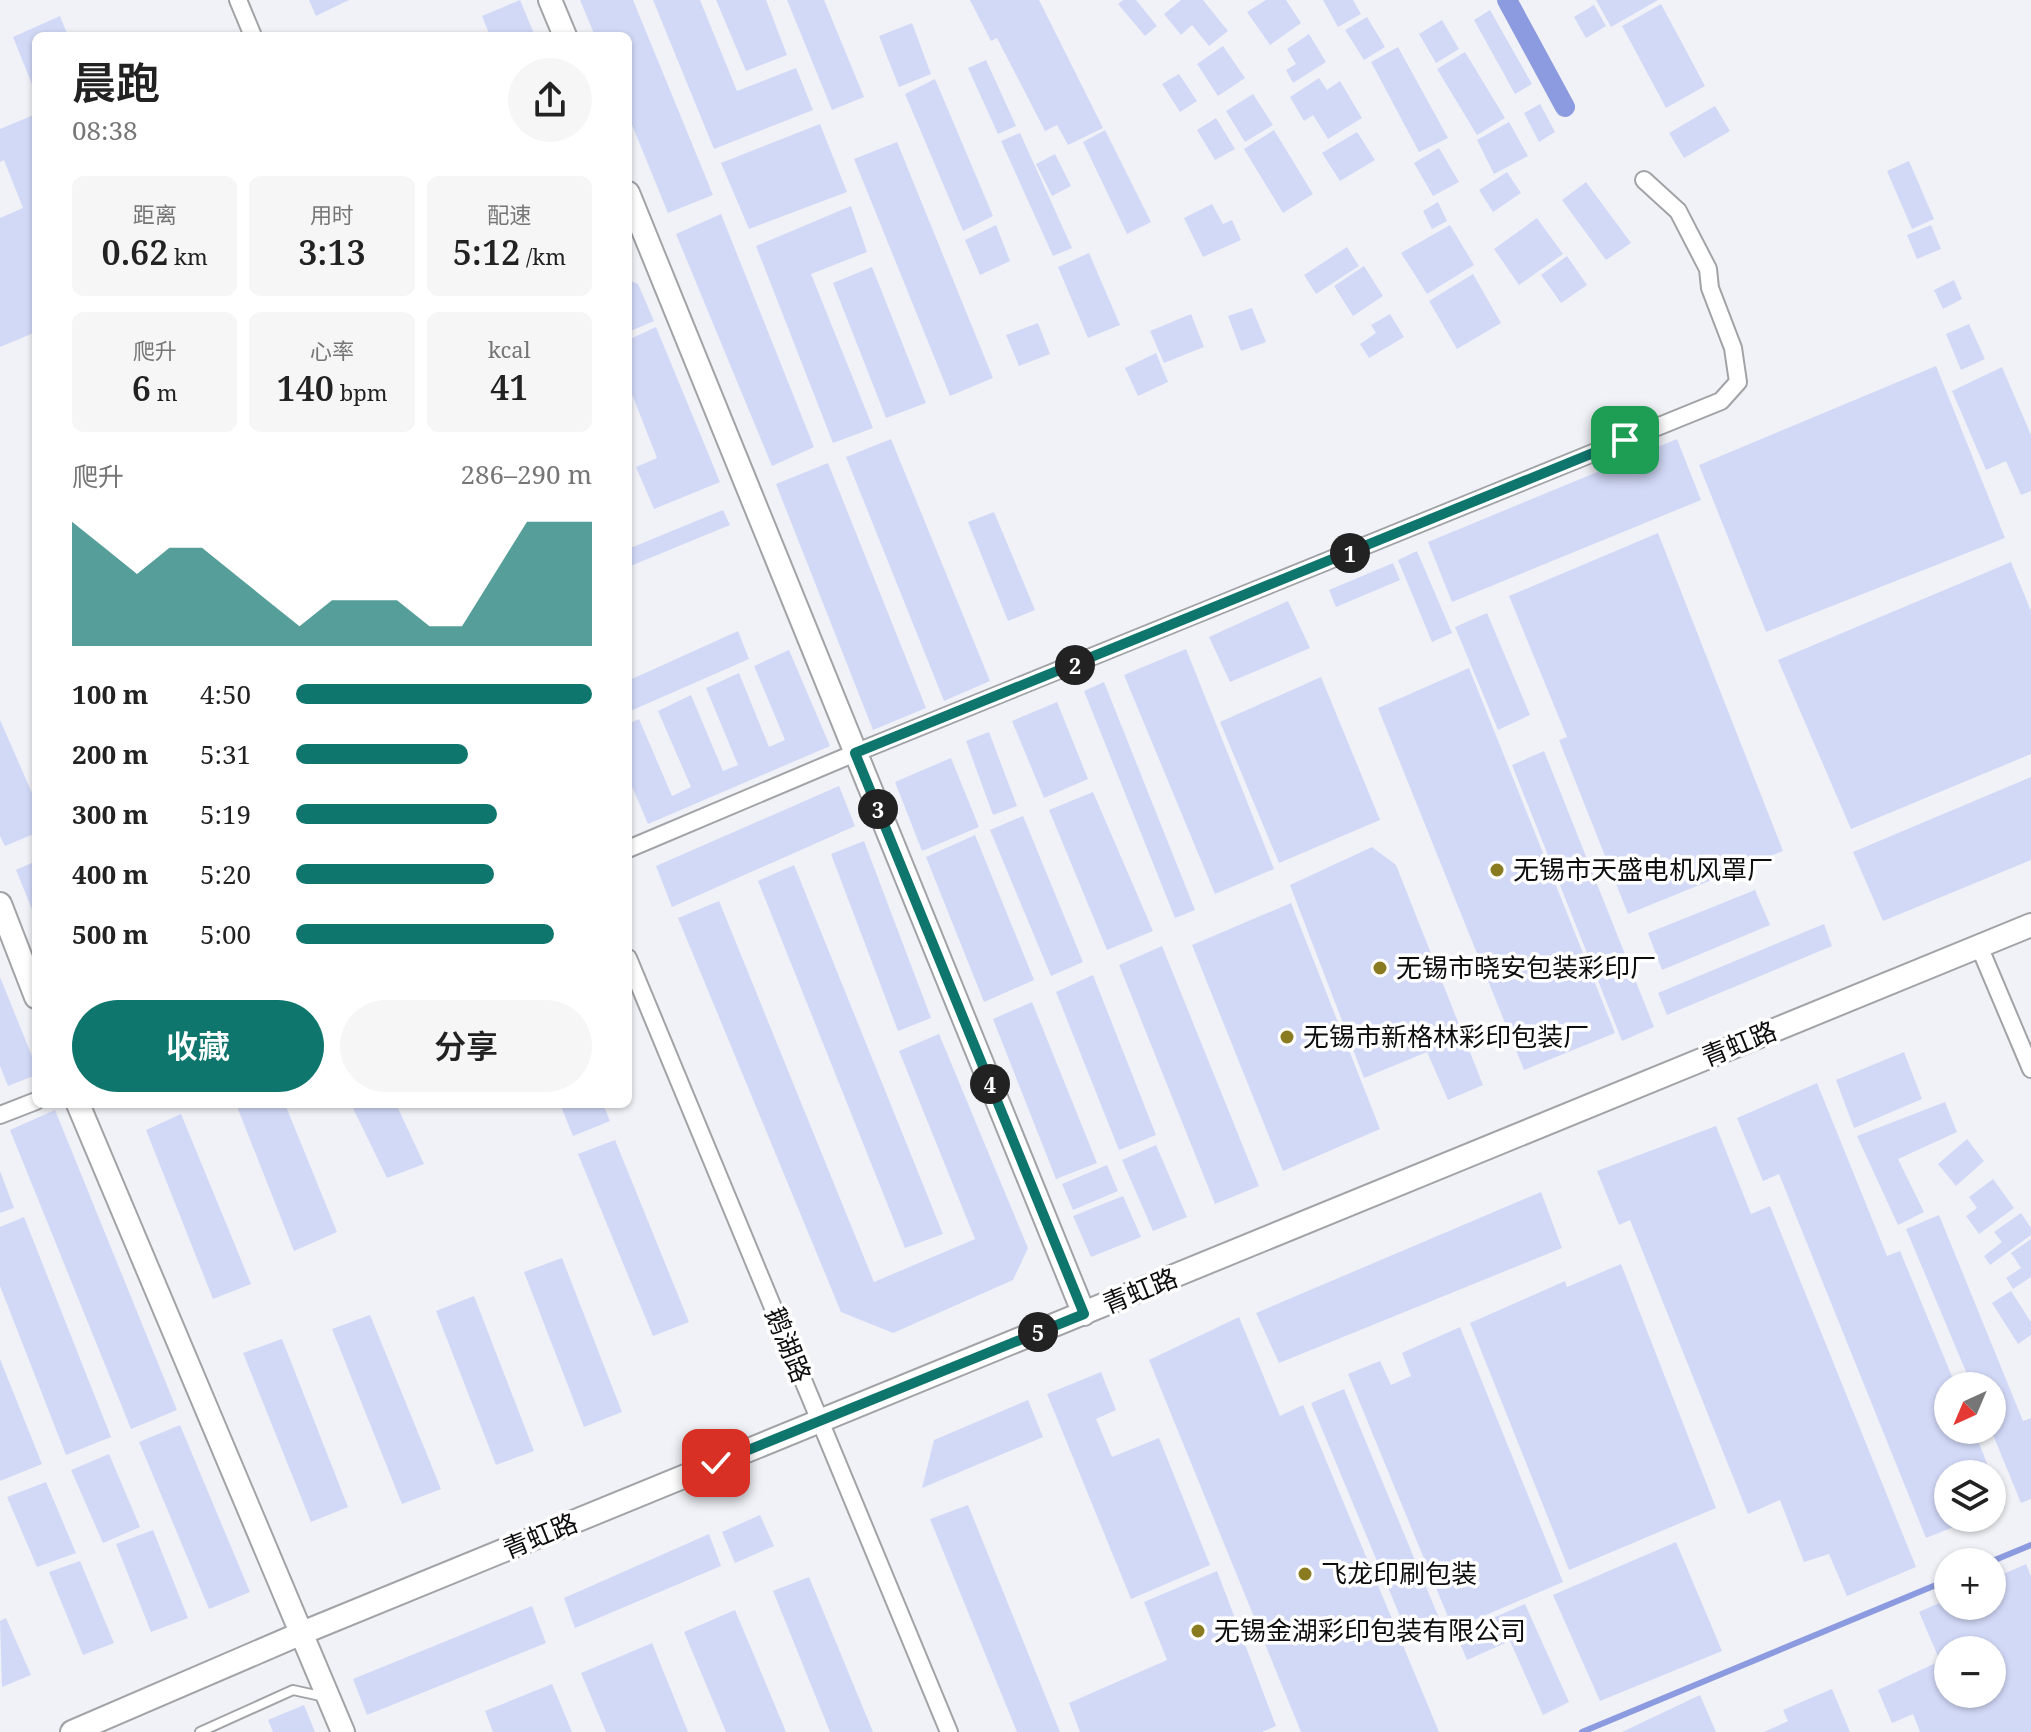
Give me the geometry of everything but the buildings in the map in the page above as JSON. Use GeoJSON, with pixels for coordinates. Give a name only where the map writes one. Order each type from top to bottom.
{"type":"FeatureCollection","features":[{"type":"Feature","properties":{"kind":"street"},"geometry":{"type":"LineString","coordinates":[[238,0],[251,32]]}},
{"type":"Feature","properties":{"kind":"street"},"geometry":{"type":"LineString","coordinates":[[550,0],[563,32]]}},
{"type":"Feature","properties":{"kind":"street"},"geometry":{"type":"LineString","coordinates":[[632,847],[855,753],[1721,401],[1738,382],[1733,348],[1710,288],[1708,269],[1678,211],[1644,180]]}},
{"type":"Feature","properties":{"kind":"street"},"geometry":{"type":"LineString","coordinates":[[632,203],[1084,1314]]}},
{"type":"Feature","properties":{"kind":"street"},"geometry":{"type":"LineString","coordinates":[[0,904],[32,987]]}},
{"type":"Feature","properties":{"kind":"street","name":"青虹路"},"geometry":{"type":"LineString","coordinates":[[72,1732],[302,1633],[2031,925]]}},
{"type":"Feature","properties":{"kind":"street"},"geometry":{"type":"LineString","coordinates":[[1979,946],[2031,1069]]}},
{"type":"Feature","properties":{"kind":"street","name":"鹅湖路"},"geometry":{"type":"LineString","coordinates":[[632,968],[949,1732]]}},
{"type":"Feature","properties":{"kind":"street"},"geometry":{"type":"LineString","coordinates":[[0,1115],[32,1103]]}},
{"type":"Feature","properties":{"kind":"street"},"geometry":{"type":"LineString","coordinates":[[80,1108],[343,1732]]}},
{"type":"Feature","properties":{"kind":"lane"},"geometry":{"type":"LineString","coordinates":[[200,1732],[293,1690],[329,1698]]}},
{"type":"Feature","properties":{"kind":"waterway"},"geometry":{"type":"LineString","coordinates":[[1507,0],[1565,107]]}},
{"type":"Feature","properties":{"kind":"waterway"},"geometry":{"type":"LineString","coordinates":[[2006,1555],[2031,1545]]}},
{"type":"Feature","properties":{"kind":"waterway"},"geometry":{"type":"LineString","coordinates":[[1582,1732],[1934,1586]]}},
{"type":"Feature","properties":{"kind":"place","name":"无锡市天盛电机风罩厂"},"geometry":{"type":"Point","coordinates":[1497,870]}},
{"type":"Feature","properties":{"kind":"place","name":"无锡市晓安包装彩印厂"},"geometry":{"type":"Point","coordinates":[1380,968]}},
{"type":"Feature","properties":{"kind":"place","name":"无锡市新格林彩印包装厂"},"geometry":{"type":"Point","coordinates":[1287,1037]}},
{"type":"Feature","properties":{"kind":"place","name":"飞龙印刷包装"},"geometry":{"type":"Point","coordinates":[1305,1574]}},
{"type":"Feature","properties":{"kind":"place","name":"无锡金湖彩印包装有限公司"},"geometry":{"type":"Point","coordinates":[1198,1631]}},
{"type":"Feature","properties":{"kind":"route"},"geometry":{"type":"LineString","coordinates":[[716,1463],[1084,1314],[855,753],[1625,440]]}}]}
